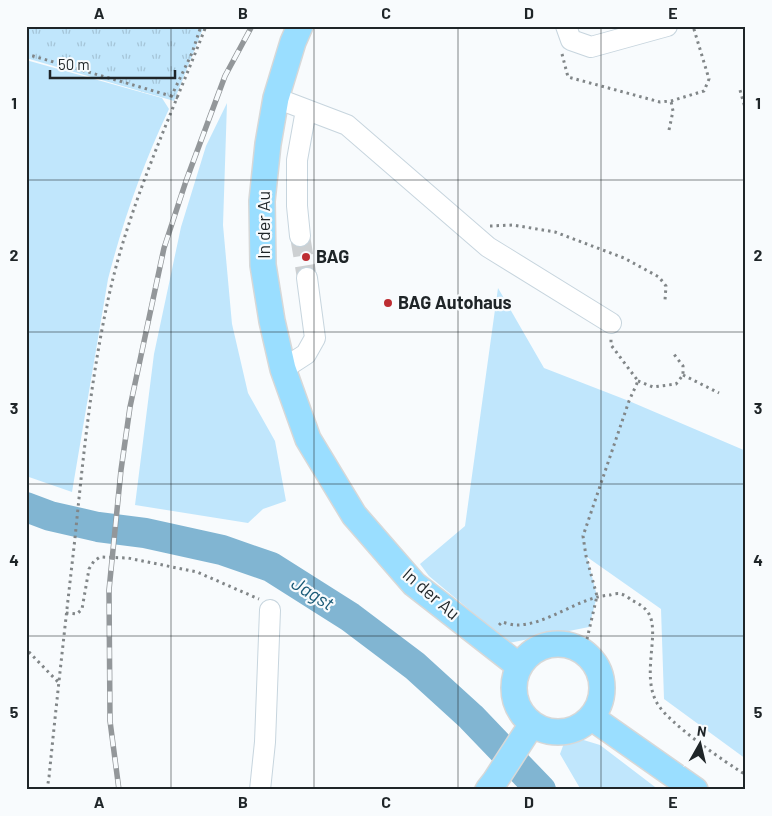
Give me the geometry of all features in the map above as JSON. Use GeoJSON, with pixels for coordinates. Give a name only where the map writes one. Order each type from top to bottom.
{"type":"FeatureCollection","features":[{"type":"Feature","properties":{"kind":"main road","name":"In der Au"},"geometry":{"type":"LineString","coordinates":[[300,26],[293,42],[276,98],[268,144],[262,201],[264,266],[272,321],[283,369],[308,439],[354,515],[414,584],[519,666]]}},
{"type":"Feature","properties":{"kind":"main road"},"geometry":{"type":"LineString","coordinates":[[491,785],[526,733],[523,715],[515,698],[514,678],[519,666],[528,655],[541,647],[556,644],[570,646],[584,652],[594,663],[600,676],[602,690],[599,705],[591,717],[569,731],[556,732],[544,730],[526,733]]}},
{"type":"Feature","properties":{"kind":"main road"},"geometry":{"type":"LineString","coordinates":[[591,717],[695,790]]}},
{"type":"Feature","properties":{"kind":"street"},"geometry":{"type":"LineString","coordinates":[[569,33],[591,47],[667,26]]}},
{"type":"Feature","properties":{"kind":"street"},"geometry":{"type":"LineString","coordinates":[[276,98],[347,125],[488,247],[611,323]]}},
{"type":"Feature","properties":{"kind":"street"},"geometry":{"type":"LineString","coordinates":[[300,236],[297,206],[297,160],[306,110]]}},
{"type":"Feature","properties":{"kind":"street"},"geometry":{"type":"LineString","coordinates":[[283,369],[306,354],[315,338],[307,278]]}},
{"type":"Feature","properties":{"kind":"street"},"geometry":{"type":"LineString","coordinates":[[260,790],[265,742],[270,610]]}},
{"type":"Feature","properties":{"kind":"path"},"geometry":{"type":"LineString","coordinates":[[171,97],[192,53],[202,26]]}},
{"type":"Feature","properties":{"kind":"path"},"geometry":{"type":"LineString","coordinates":[[47,790],[81,481],[95,372],[110,290],[123,242],[163,133],[206,26]]}},
{"type":"Feature","properties":{"kind":"path"},"geometry":{"type":"LineString","coordinates":[[569,33],[559,45],[568,77],[660,102],[672,101],[704,91],[710,79],[693,26]]}},
{"type":"Feature","properties":{"kind":"path"},"geometry":{"type":"LineString","coordinates":[[26,54],[178,98]]}},
{"type":"Feature","properties":{"kind":"path"},"geometry":{"type":"LineString","coordinates":[[746,88],[740,90],[746,112]]}},
{"type":"Feature","properties":{"kind":"path"},"geometry":{"type":"LineString","coordinates":[[669,130],[673,111],[672,101]]}},
{"type":"Feature","properties":{"kind":"path"},"geometry":{"type":"LineString","coordinates":[[475,236],[490,226],[513,225],[555,232],[624,258],[659,277],[666,286],[665,300]]}},
{"type":"Feature","properties":{"kind":"path"},"geometry":{"type":"LineString","coordinates":[[611,323],[611,345],[638,381],[653,387],[676,384],[683,375],[683,366],[673,353]]}},
{"type":"Feature","properties":{"kind":"path"},"geometry":{"type":"LineString","coordinates":[[683,375],[720,393]]}},
{"type":"Feature","properties":{"kind":"path"},"geometry":{"type":"LineString","coordinates":[[584,652],[597,596],[586,556],[583,536],[629,401],[638,381]]}},
{"type":"Feature","properties":{"kind":"path"},"geometry":{"type":"LineString","coordinates":[[66,613],[77,614],[82,609],[88,569],[100,557],[128,558],[197,572],[258,598],[270,610]]}},
{"type":"Feature","properties":{"kind":"path"},"geometry":{"type":"LineString","coordinates":[[487,641],[502,622],[516,625],[530,623],[597,596],[621,594],[641,605],[650,615],[652,629],[651,688],[658,704],[672,720],[693,738],[746,775]]}},
{"type":"Feature","properties":{"kind":"path"},"geometry":{"type":"LineString","coordinates":[[26,646],[48,673],[59,683]]}},
{"type":"Feature","properties":{"kind":"green space"},"geometry":{"type":"Polygon","coordinates":[[[26,26],[204,26],[174,101],[26,58],[26,26]]]}},
{"type":"Feature","properties":{"kind":"green space"},"geometry":{"type":"Polygon","coordinates":[[[26,60],[162,98],[169,109],[134,193],[108,279],[72,492],[26,476],[26,60]]]}},
{"type":"Feature","properties":{"kind":"green space"},"geometry":{"type":"Polygon","coordinates":[[[227,103],[223,225],[232,324],[248,393],[275,441],[286,501],[263,509],[248,523],[135,505],[154,354],[181,227],[206,146],[227,103]]]}},
{"type":"Feature","properties":{"kind":"green space"},"geometry":{"type":"Polygon","coordinates":[[[498,288],[544,368],[629,401],[746,451],[746,759],[664,699],[661,609],[587,557],[597,596],[589,627],[509,643],[429,576],[420,564],[465,526],[498,288]]]}},
{"type":"Feature","properties":{"kind":"green space"},"geometry":{"type":"Polygon","coordinates":[[[567,735],[600,745],[659,790],[581,790],[560,754],[567,735]]]}},
{"type":"Feature","properties":{"kind":"waterway","name":"Jagst"},"geometry":{"type":"LineString","coordinates":[[26,507],[50,516],[98,527],[145,533],[222,550],[271,567],[350,617],[415,666],[471,717],[541,790]]}},
{"type":"Feature","properties":{"kind":"tunnel"},"geometry":{"type":"LineString","coordinates":[[300,236],[307,278]]}},
{"type":"Feature","properties":{"kind":"railway"},"geometry":{"type":"LineString","coordinates":[[119,790],[110,721],[109,590],[121,470],[130,407],[164,248],[186,181],[225,76],[252,26]]}},
{"type":"Feature","properties":{"kind":"place","name":"BAG"},"geometry":{"type":"Point","coordinates":[306,257]}},
{"type":"Feature","properties":{"kind":"place","name":"BAG Autohaus"},"geometry":{"type":"Point","coordinates":[388,303]}}]}
